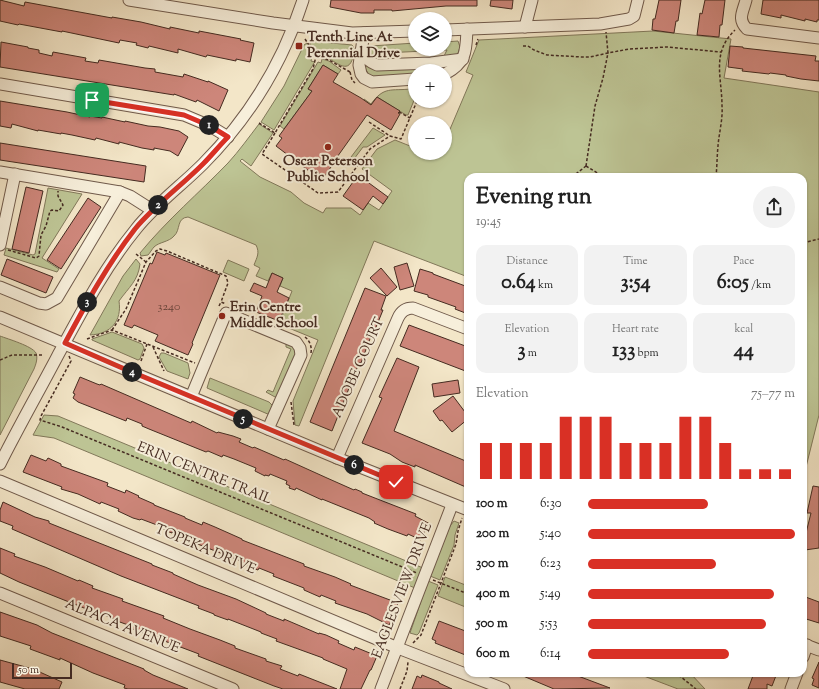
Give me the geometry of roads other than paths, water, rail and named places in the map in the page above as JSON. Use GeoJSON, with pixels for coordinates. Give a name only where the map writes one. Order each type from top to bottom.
{"type":"FeatureCollection","features":[{"type":"Feature","properties":{"kind":"street"},"geometry":{"type":"LineString","coordinates":[[129,0],[294,26],[364,33],[408,31]]}},
{"type":"Feature","properties":{"kind":"street"},"geometry":{"type":"LineString","coordinates":[[0,464],[15,432],[94,290],[113,259],[152,210],[203,164],[228,137],[251,106],[267,82],[282,52],[294,26],[302,0]]}},
{"type":"Feature","properties":{"kind":"street"},"geometry":{"type":"LineString","coordinates":[[525,26],[532,0]]}},
{"type":"Feature","properties":{"kind":"street"},"geometry":{"type":"LineString","coordinates":[[452,30],[605,23],[629,20],[634,16],[638,0]]}},
{"type":"Feature","properties":{"kind":"street"},"geometry":{"type":"LineString","coordinates":[[746,0],[741,19],[742,24],[747,29],[819,38]]}},
{"type":"Feature","properties":{"kind":"street"},"geometry":{"type":"LineString","coordinates":[[452,69],[463,59],[466,51],[467,29]]}},
{"type":"Feature","properties":{"kind":"street"},"geometry":{"type":"LineString","coordinates":[[364,33],[360,70],[361,74],[368,81],[372,82],[408,79]]}},
{"type":"Feature","properties":{"kind":"street"},"geometry":{"type":"LineString","coordinates":[[362,51],[370,62],[377,65],[431,63],[463,59]]}},
{"type":"Feature","properties":{"kind":"street"},"geometry":{"type":"LineString","coordinates":[[0,84],[184,115],[210,126],[228,137]]}},
{"type":"Feature","properties":{"kind":"street"},"geometry":{"type":"LineString","coordinates":[[0,172],[120,192],[130,196],[152,210]]}},
{"type":"Feature","properties":{"kind":"street"},"geometry":{"type":"LineString","coordinates":[[4,248],[15,174]]}},
{"type":"Feature","properties":{"kind":"street"},"geometry":{"type":"LineString","coordinates":[[0,287],[39,303],[46,304],[57,298],[120,192]]}},
{"type":"Feature","properties":{"kind":"street","name":"ADOBE COURT"},"geometry":{"type":"LineString","coordinates":[[337,458],[399,314],[402,311],[413,308],[464,327]]}},
{"type":"Feature","properties":{"kind":"street"},"geometry":{"type":"LineString","coordinates":[[192,397],[226,313],[284,336],[296,342],[300,348],[301,355],[268,429]]}},
{"type":"Feature","properties":{"kind":"street"},"geometry":{"type":"LineString","coordinates":[[0,317],[337,458],[464,509]]}},
{"type":"Feature","properties":{"kind":"street","name":"TOPEKA DRIVE"},"geometry":{"type":"LineString","coordinates":[[0,481],[398,648],[464,673]]}},
{"type":"Feature","properties":{"kind":"street","name":"EAGLESVIEW DRIVE"},"geometry":{"type":"LineString","coordinates":[[381,689],[452,504]]}},
{"type":"Feature","properties":{"kind":"street","name":"ALPACA AVENUE"},"geometry":{"type":"LineString","coordinates":[[0,593],[233,689]]}},
{"type":"Feature","properties":{"kind":"street"},"geometry":{"type":"LineString","coordinates":[[807,646],[819,650]]}},
{"type":"Feature","properties":{"kind":"street","name":"TOPEKA DRIVE"},"geometry":{"type":"LineString","coordinates":[[474,677],[504,689]]}},
{"type":"Feature","properties":{"kind":"street"},"geometry":{"type":"LineString","coordinates":[[791,689],[796,677]]}},
{"type":"Feature","properties":{"kind":"place","name":"Tenth Line At Perennial Drive"},"geometry":{"type":"Point","coordinates":[299,46]}},
{"type":"Feature","properties":{"kind":"place","name":"Oscar Peterson Public School"},"geometry":{"type":"Point","coordinates":[328,147]}},
{"type":"Feature","properties":{"kind":"place","name":"Erin Centre Middle School"},"geometry":{"type":"Point","coordinates":[222,316]}}]}
